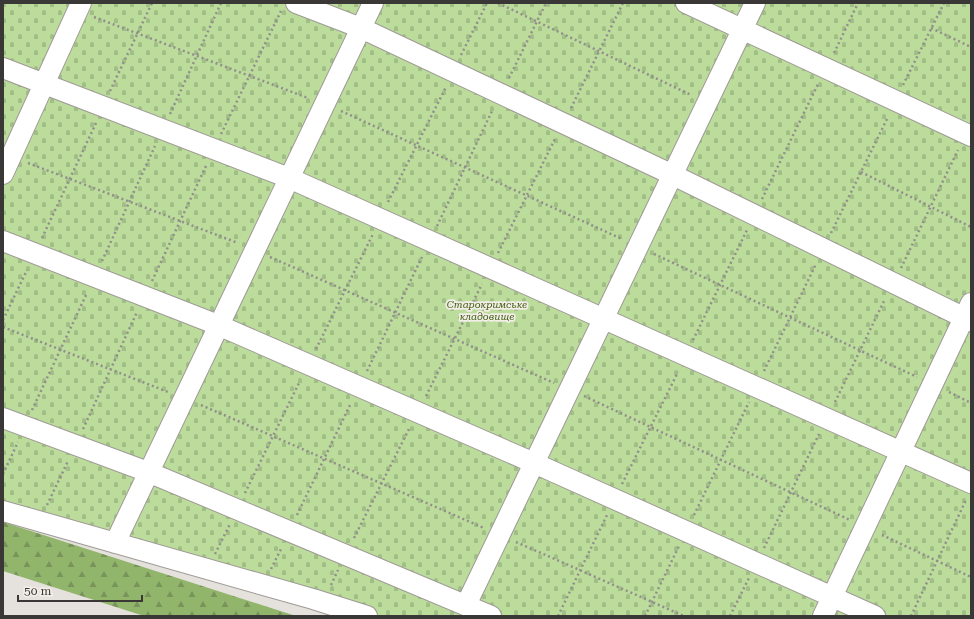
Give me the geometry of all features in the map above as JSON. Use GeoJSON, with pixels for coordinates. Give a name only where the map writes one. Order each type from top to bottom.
{"type":"FeatureCollection","features":[{"type":"Feature","properties":{"kind":"street"},"geometry":{"type":"LineString","coordinates":[[115,543],[218,324],[373,3]]}},
{"type":"Feature","properties":{"kind":"street"},"geometry":{"type":"LineString","coordinates":[[686,3],[969,135]]}},
{"type":"Feature","properties":{"kind":"street"},"geometry":{"type":"LineString","coordinates":[[466,606],[755,3]]}},
{"type":"Feature","properties":{"kind":"street"},"geometry":{"type":"LineString","coordinates":[[288,6],[361,28],[673,175],[893,283],[969,314],[933,384],[823,616]]}},
{"type":"Feature","properties":{"kind":"street"},"geometry":{"type":"LineString","coordinates":[[7,165],[79,7]]}},
{"type":"Feature","properties":{"kind":"street"},"geometry":{"type":"LineString","coordinates":[[3,68],[289,178],[901,451],[969,490]]}},
{"type":"Feature","properties":{"kind":"street"},"geometry":{"type":"LineString","coordinates":[[3,241],[218,324],[534,463],[875,616]]}},
{"type":"Feature","properties":{"kind":"street"},"geometry":{"type":"LineString","coordinates":[[3,418],[148,472],[491,616]]}},
{"type":"Feature","properties":{"kind":"street"},"geometry":{"type":"LineString","coordinates":[[3,511],[264,584],[367,616]]}},
{"type":"Feature","properties":{"kind":"path"},"geometry":{"type":"LineString","coordinates":[[3,320],[152,3]]}},
{"type":"Feature","properties":{"kind":"path"},"geometry":{"type":"LineString","coordinates":[[3,474],[221,3]]}},
{"type":"Feature","properties":{"kind":"path"},"geometry":{"type":"LineString","coordinates":[[208,569],[487,3]]}},
{"type":"Feature","properties":{"kind":"path"},"geometry":{"type":"LineString","coordinates":[[498,3],[708,103]]}},
{"type":"Feature","properties":{"kind":"path"},"geometry":{"type":"LineString","coordinates":[[264,584],[546,3]]}},
{"type":"Feature","properties":{"kind":"path"},"geometry":{"type":"LineString","coordinates":[[323,602],[345,555],[623,3]]}},
{"type":"Feature","properties":{"kind":"path"},"geometry":{"type":"LineString","coordinates":[[558,616],[858,3]]}},
{"type":"Feature","properties":{"kind":"path"},"geometry":{"type":"LineString","coordinates":[[645,616],[944,3]]}},
{"type":"Feature","properties":{"kind":"path"},"geometry":{"type":"LineString","coordinates":[[40,522],[214,149],[250,76],[288,6]]}},
{"type":"Feature","properties":{"kind":"path"},"geometry":{"type":"LineString","coordinates":[[79,7],[138,34],[325,104],[638,246],[971,403]]}},
{"type":"Feature","properties":{"kind":"path"},"geometry":{"type":"LineString","coordinates":[[931,28],[971,48]]}},
{"type":"Feature","properties":{"kind":"path"},"geometry":{"type":"LineString","coordinates":[[730,616],[893,283],[969,135]]}},
{"type":"Feature","properties":{"kind":"path"},"geometry":{"type":"LineString","coordinates":[[7,165],[69,179],[255,250],[570,390],[971,577]]}},
{"type":"Feature","properties":{"kind":"path"},"geometry":{"type":"LineString","coordinates":[[861,172],[971,227]]}},
{"type":"Feature","properties":{"kind":"path"},"geometry":{"type":"LineString","coordinates":[[3,327],[183,398],[273,436],[684,616]]}},
{"type":"Feature","properties":{"kind":"path"},"geometry":{"type":"LineString","coordinates":[[911,616],[969,490]]}},
{"type":"Feature","properties":{"kind":"green space","name":"Старокримське кладовище"},"geometry":{"type":"Polygon","coordinates":[[[3,3],[971,3],[971,616],[367,616],[3,511],[3,3]]]}},
{"type":"Feature","properties":{"kind":"green space"},"geometry":{"type":"Polygon","coordinates":[[[3,522],[296,616],[144,616],[3,571],[3,522]]]}}]}
